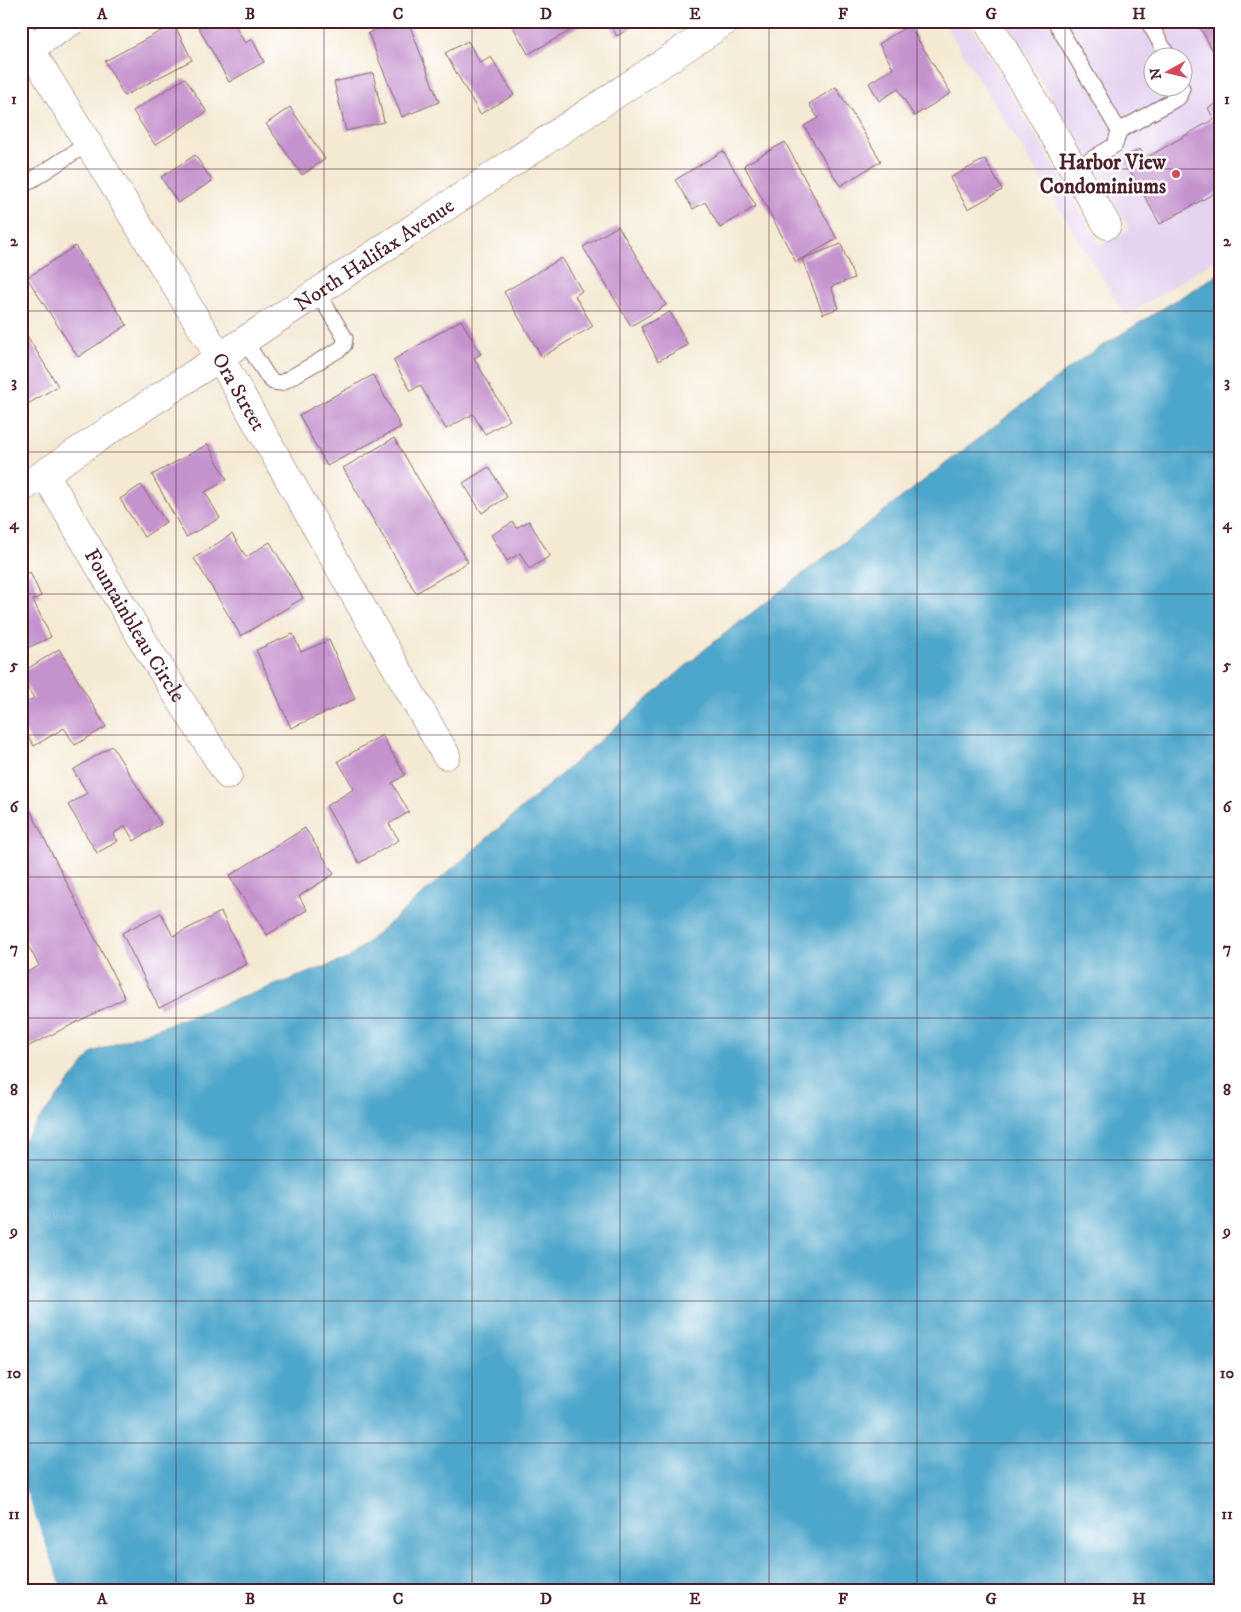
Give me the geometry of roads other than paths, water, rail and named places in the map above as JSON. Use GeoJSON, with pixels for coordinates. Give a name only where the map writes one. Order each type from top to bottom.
{"type":"FeatureCollection","features":[{"type":"Feature","properties":{"kind":"street"},"geometry":{"type":"LineString","coordinates":[[24,46],[72,21]]}},
{"type":"Feature","properties":{"kind":"street","name":"North Halifax Avenue"},"geometry":{"type":"LineString","coordinates":[[21,489],[726,21]]}},
{"type":"Feature","properties":{"kind":"street"},"geometry":{"type":"LineString","coordinates":[[987,21],[1107,225]]}},
{"type":"Feature","properties":{"kind":"street","name":"Ora Street"},"geometry":{"type":"LineString","coordinates":[[24,46],[220,358],[446,755]]}},
{"type":"Feature","properties":{"kind":"street","name":"Fountainbleau Circle"},"geometry":{"type":"LineString","coordinates":[[45,474],[148,650],[228,774]]}},
{"type":"Feature","properties":{"kind":"lane"},"geometry":{"type":"LineString","coordinates":[[1055,21],[1119,131]]}},
{"type":"Feature","properties":{"kind":"lane"},"geometry":{"type":"LineString","coordinates":[[1148,21],[1163,48]]}},
{"type":"Feature","properties":{"kind":"lane"},"geometry":{"type":"LineString","coordinates":[[1075,169],[1115,145],[1119,131],[1177,98]]}},
{"type":"Feature","properties":{"kind":"lane"},"geometry":{"type":"LineString","coordinates":[[21,187],[86,144]]}},
{"type":"Feature","properties":{"kind":"lane"},"geometry":{"type":"LineString","coordinates":[[245,341],[268,377],[273,382],[281,383],[340,349],[344,345],[345,338],[318,293]]}},
{"type":"Feature","properties":{"kind":"water"},"geometry":{"type":"Polygon","coordinates":[[[1220,273],[1220,1591],[21,1591],[21,1143],[93,1052],[349,958],[709,646],[1083,358],[1220,273]]]}},
{"type":"Feature","properties":{"kind":"place","name":"Harbor View Condominiums"},"geometry":{"type":"Point","coordinates":[1176,174]}}]}
